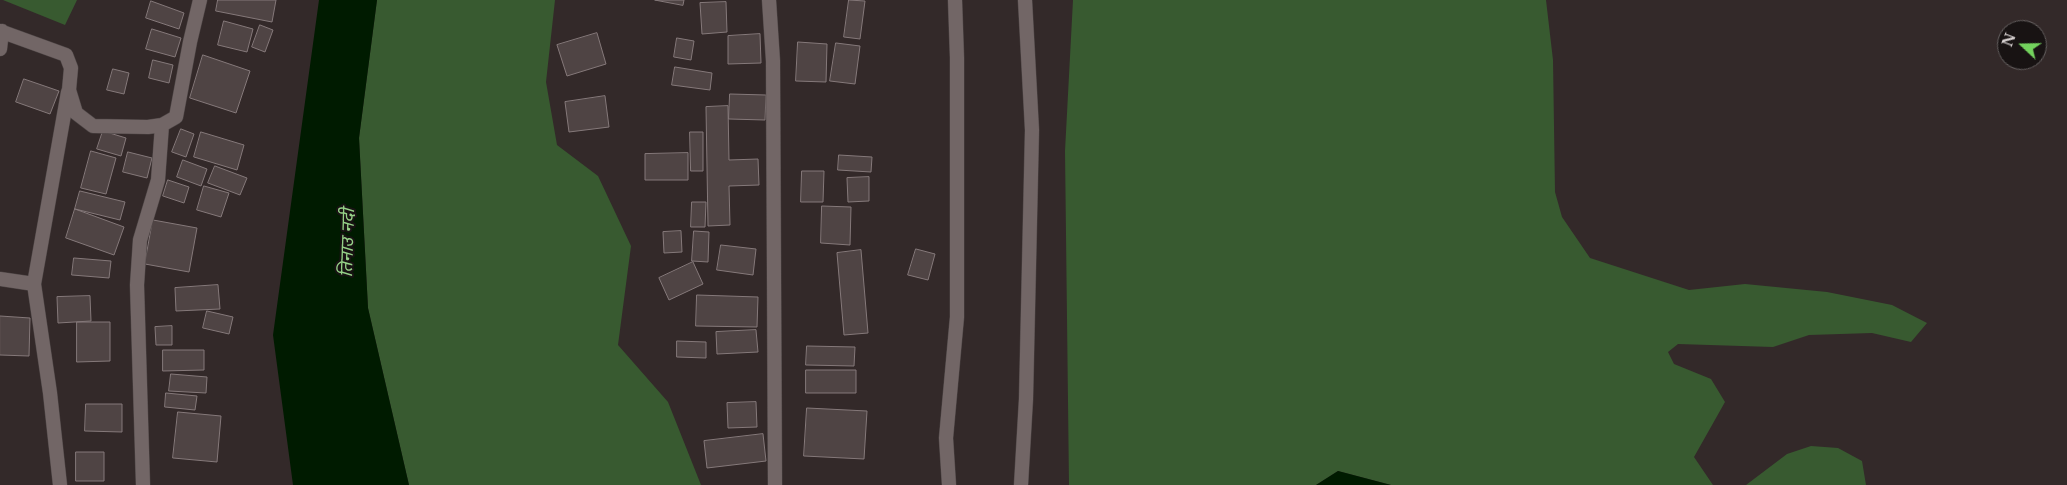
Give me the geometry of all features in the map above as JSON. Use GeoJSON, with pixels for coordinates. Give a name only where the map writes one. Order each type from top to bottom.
{"type":"FeatureCollection","features":[{"type":"Feature","properties":{"kind":"street"},"geometry":{"type":"LineString","coordinates":[[68,90],[76,113],[93,126],[148,127],[162,125],[176,117],[200,0]]}},
{"type":"Feature","properties":{"kind":"street"},"geometry":{"type":"LineString","coordinates":[[769,0],[773,61],[774,485]]}},
{"type":"Feature","properties":{"kind":"street"},"geometry":{"type":"LineString","coordinates":[[949,485],[946,438],[957,317],[957,58],[955,0]]}},
{"type":"Feature","properties":{"kind":"street"},"geometry":{"type":"LineString","coordinates":[[1021,485],[1026,399],[1032,130],[1025,0]]}},
{"type":"Feature","properties":{"kind":"street"},"geometry":{"type":"LineString","coordinates":[[0,49],[1,31],[66,55],[71,68],[34,284],[50,394],[60,485]]}},
{"type":"Feature","properties":{"kind":"street"},"geometry":{"type":"LineString","coordinates":[[143,485],[137,285],[140,240],[158,180],[162,125]]}},
{"type":"Feature","properties":{"kind":"street"},"geometry":{"type":"LineString","coordinates":[[0,278],[34,284]]}},
{"type":"Feature","properties":{"kind":"green space"},"geometry":{"type":"Polygon","coordinates":[[[3,0],[77,0],[65,25],[3,0]]]}},
{"type":"Feature","properties":{"kind":"green space"},"geometry":{"type":"Polygon","coordinates":[[[377,0],[555,0],[546,82],[557,145],[598,176],[631,246],[618,345],[668,402],[701,485],[409,485],[368,308],[359,138],[377,0]]]}},
{"type":"Feature","properties":{"kind":"green space"},"geometry":{"type":"Polygon","coordinates":[[[1073,0],[1546,0],[1553,60],[1555,192],[1562,217],[1590,258],[1689,290],[1745,284],[1827,292],[1892,305],[1927,323],[1911,342],[1872,333],[1809,335],[1773,347],[1678,344],[1668,352],[1674,364],[1711,379],[1725,402],[1694,457],[1713,485],[1391,485],[1338,471],[1316,485],[1069,485],[1065,151],[1073,0]]]}},
{"type":"Feature","properties":{"kind":"green space"},"geometry":{"type":"Polygon","coordinates":[[[1811,446],[1838,448],[1862,461],[1866,485],[1746,485],[1787,454],[1811,446]]]}},
{"type":"Feature","properties":{"kind":"water","name":"तिनाउ नदी"},"geometry":{"type":"Polygon","coordinates":[[[319,0],[377,0],[359,138],[368,308],[409,485],[293,485],[273,335],[319,0]]]}},
{"type":"Feature","properties":{"kind":"water"},"geometry":{"type":"Polygon","coordinates":[[[1338,471],[1391,485],[1316,485],[1338,471]]]}},
{"type":"Feature","properties":{"kind":"building"},"geometry":{"type":"Polygon","coordinates":[[[218,0],[276,0],[272,22],[216,11],[218,0]]]}},
{"type":"Feature","properties":{"kind":"building"},"geometry":{"type":"Polygon","coordinates":[[[655,0],[684,0],[683,5],[655,0]]]}},
{"type":"Feature","properties":{"kind":"building"},"geometry":{"type":"Polygon","coordinates":[[[849,0],[865,1],[860,39],[844,37],[849,0]]]}},
{"type":"Feature","properties":{"kind":"building"},"geometry":{"type":"Polygon","coordinates":[[[151,1],[184,13],[179,29],[146,18],[151,1]]]}},
{"type":"Feature","properties":{"kind":"building"},"geometry":{"type":"Polygon","coordinates":[[[726,2],[727,32],[702,34],[700,3],[726,2]]]}},
{"type":"Feature","properties":{"kind":"building"},"geometry":{"type":"Polygon","coordinates":[[[224,21],[253,29],[247,52],[218,45],[224,21]]]}},
{"type":"Feature","properties":{"kind":"building"},"geometry":{"type":"Polygon","coordinates":[[[260,25],[273,30],[265,52],[252,47],[260,25]]]}},
{"type":"Feature","properties":{"kind":"building"},"geometry":{"type":"Polygon","coordinates":[[[152,29],[181,38],[175,57],[146,49],[152,29]]]}},
{"type":"Feature","properties":{"kind":"building"},"geometry":{"type":"Polygon","coordinates":[[[597,33],[606,64],[567,76],[557,45],[597,33]]]}},
{"type":"Feature","properties":{"kind":"building"},"geometry":{"type":"Polygon","coordinates":[[[760,34],[761,63],[728,64],[728,36],[760,34]]]}},
{"type":"Feature","properties":{"kind":"building"},"geometry":{"type":"Polygon","coordinates":[[[677,38],[694,41],[691,60],[674,57],[677,38]]]}},
{"type":"Feature","properties":{"kind":"building"},"geometry":{"type":"Polygon","coordinates":[[[798,42],[827,44],[826,82],[796,81],[798,42]]]}},
{"type":"Feature","properties":{"kind":"building"},"geometry":{"type":"Polygon","coordinates":[[[836,43],[860,46],[855,84],[830,81],[836,43]]]}},
{"type":"Feature","properties":{"kind":"building"},"geometry":{"type":"Polygon","coordinates":[[[203,55],[250,71],[236,113],[190,98],[203,55]]]}},
{"type":"Feature","properties":{"kind":"building"},"geometry":{"type":"Polygon","coordinates":[[[153,60],[173,65],[169,83],[149,78],[153,60]]]}},
{"type":"Feature","properties":{"kind":"building"},"geometry":{"type":"Polygon","coordinates":[[[675,67],[712,73],[710,90],[672,85],[675,67]]]}},
{"type":"Feature","properties":{"kind":"building"},"geometry":{"type":"Polygon","coordinates":[[[113,69],[129,73],[124,94],[107,90],[113,69]]]}},
{"type":"Feature","properties":{"kind":"building"},"geometry":{"type":"Polygon","coordinates":[[[24,79],[59,91],[50,114],[16,102],[24,79]]]}},
{"type":"Feature","properties":{"kind":"building"},"geometry":{"type":"Polygon","coordinates":[[[730,94],[766,95],[765,120],[729,119],[730,94]]]}},
{"type":"Feature","properties":{"kind":"building"},"geometry":{"type":"Polygon","coordinates":[[[605,96],[609,127],[569,132],[565,102],[605,96]]]}},
{"type":"Feature","properties":{"kind":"building"},"geometry":{"type":"Polygon","coordinates":[[[728,106],[729,160],[758,159],[759,185],[729,186],[730,225],[708,226],[706,107],[728,106]]]}},
{"type":"Feature","properties":{"kind":"building"},"geometry":{"type":"Polygon","coordinates":[[[181,129],[194,134],[186,157],[172,152],[181,129]]]}},
{"type":"Feature","properties":{"kind":"building"},"geometry":{"type":"Polygon","coordinates":[[[103,131],[126,138],[121,156],[97,149],[103,131]]]}},
{"type":"Feature","properties":{"kind":"building"},"geometry":{"type":"Polygon","coordinates":[[[201,132],[244,145],[237,170],[194,157],[201,132]]]}},
{"type":"Feature","properties":{"kind":"building"},"geometry":{"type":"Polygon","coordinates":[[[690,132],[703,132],[703,171],[691,171],[690,132]]]}},
{"type":"Feature","properties":{"kind":"building"},"geometry":{"type":"Polygon","coordinates":[[[91,151],[116,158],[106,194],[81,188],[91,151]]]}},
{"type":"Feature","properties":{"kind":"building"},"geometry":{"type":"Polygon","coordinates":[[[128,152],[152,158],[147,178],[123,172],[128,152]]]}},
{"type":"Feature","properties":{"kind":"building"},"geometry":{"type":"Polygon","coordinates":[[[688,153],[688,180],[645,180],[645,154],[688,153]]]}},
{"type":"Feature","properties":{"kind":"building"},"geometry":{"type":"Polygon","coordinates":[[[839,155],[872,157],[871,172],[838,170],[839,155]]]}},
{"type":"Feature","properties":{"kind":"building"},"geometry":{"type":"Polygon","coordinates":[[[183,160],[207,169],[201,186],[177,177],[183,160]]]}},
{"type":"Feature","properties":{"kind":"building"},"geometry":{"type":"Polygon","coordinates":[[[215,166],[247,178],[240,195],[208,183],[215,166]]]}},
{"type":"Feature","properties":{"kind":"building"},"geometry":{"type":"Polygon","coordinates":[[[802,171],[824,171],[823,202],[801,202],[802,171]]]}},
{"type":"Feature","properties":{"kind":"building"},"geometry":{"type":"Polygon","coordinates":[[[869,177],[869,201],[848,202],[847,178],[869,177]]]}},
{"type":"Feature","properties":{"kind":"building"},"geometry":{"type":"Polygon","coordinates":[[[168,180],[189,187],[184,203],[163,196],[168,180]]]}},
{"type":"Feature","properties":{"kind":"building"},"geometry":{"type":"Polygon","coordinates":[[[204,186],[229,193],[221,217],[197,210],[204,186]]]}},
{"type":"Feature","properties":{"kind":"building"},"geometry":{"type":"Polygon","coordinates":[[[80,191],[125,202],[120,220],[75,209],[80,191]]]}},
{"type":"Feature","properties":{"kind":"building"},"geometry":{"type":"Polygon","coordinates":[[[692,202],[706,202],[705,227],[691,227],[692,202]]]}},
{"type":"Feature","properties":{"kind":"building"},"geometry":{"type":"Polygon","coordinates":[[[822,206],[851,207],[850,245],[821,243],[822,206]]]}},
{"type":"Feature","properties":{"kind":"building"},"geometry":{"type":"Polygon","coordinates":[[[75,209],[124,227],[114,255],[66,238],[75,209]]]}},
{"type":"Feature","properties":{"kind":"building"},"geometry":{"type":"Polygon","coordinates":[[[153,220],[197,228],[189,272],[145,264],[153,220]]]}},
{"type":"Feature","properties":{"kind":"building"},"geometry":{"type":"Polygon","coordinates":[[[681,231],[682,252],[664,253],[663,232],[681,231]]]}},
{"type":"Feature","properties":{"kind":"building"},"geometry":{"type":"Polygon","coordinates":[[[694,231],[709,232],[708,262],[692,261],[694,231]]]}},
{"type":"Feature","properties":{"kind":"building"},"geometry":{"type":"Polygon","coordinates":[[[721,245],[756,249],[753,275],[717,270],[721,245]]]}},
{"type":"Feature","properties":{"kind":"building"},"geometry":{"type":"Polygon","coordinates":[[[916,249],[935,254],[928,280],[908,275],[916,249]]]}},
{"type":"Feature","properties":{"kind":"building"},"geometry":{"type":"Polygon","coordinates":[[[861,250],[868,333],[844,335],[837,253],[861,250]]]}},
{"type":"Feature","properties":{"kind":"building"},"geometry":{"type":"Polygon","coordinates":[[[74,258],[111,261],[109,278],[72,275],[74,258]]]}},
{"type":"Feature","properties":{"kind":"building"},"geometry":{"type":"Polygon","coordinates":[[[693,262],[703,284],[669,300],[659,278],[693,262]]]}},
{"type":"Feature","properties":{"kind":"building"},"geometry":{"type":"Polygon","coordinates":[[[218,285],[220,309],[176,311],[175,288],[218,285]]]}},
{"type":"Feature","properties":{"kind":"building"},"geometry":{"type":"Polygon","coordinates":[[[697,295],[758,297],[757,327],[696,326],[697,295]]]}},
{"type":"Feature","properties":{"kind":"building"},"geometry":{"type":"Polygon","coordinates":[[[90,296],[91,321],[58,323],[57,297],[90,296]]]}},
{"type":"Feature","properties":{"kind":"building"},"geometry":{"type":"Polygon","coordinates":[[[207,311],[233,317],[229,334],[203,328],[207,311]]]}},
{"type":"Feature","properties":{"kind":"building"},"geometry":{"type":"Polygon","coordinates":[[[0,316],[30,318],[29,356],[0,355],[0,316]]]}},
{"type":"Feature","properties":{"kind":"building"},"geometry":{"type":"Polygon","coordinates":[[[77,322],[110,322],[110,361],[77,362],[77,322]]]}},
{"type":"Feature","properties":{"kind":"building"},"geometry":{"type":"Polygon","coordinates":[[[172,326],[172,345],[156,345],[155,327],[172,326]]]}},
{"type":"Feature","properties":{"kind":"building"},"geometry":{"type":"Polygon","coordinates":[[[756,330],[758,352],[717,354],[716,332],[756,330]]]}},
{"type":"Feature","properties":{"kind":"building"},"geometry":{"type":"Polygon","coordinates":[[[677,341],[706,342],[706,358],[677,357],[677,341]]]}},
{"type":"Feature","properties":{"kind":"building"},"geometry":{"type":"Polygon","coordinates":[[[807,346],[855,347],[854,366],[806,365],[807,346]]]}},
{"type":"Feature","properties":{"kind":"building"},"geometry":{"type":"Polygon","coordinates":[[[163,350],[204,350],[204,370],[163,371],[163,350]]]}},
{"type":"Feature","properties":{"kind":"building"},"geometry":{"type":"Polygon","coordinates":[[[806,370],[856,370],[856,393],[806,393],[806,370]]]}},
{"type":"Feature","properties":{"kind":"building"},"geometry":{"type":"Polygon","coordinates":[[[171,374],[207,377],[206,393],[169,391],[171,374]]]}},
{"type":"Feature","properties":{"kind":"building"},"geometry":{"type":"Polygon","coordinates":[[[166,393],[197,396],[195,410],[165,407],[166,393]]]}},
{"type":"Feature","properties":{"kind":"building"},"geometry":{"type":"Polygon","coordinates":[[[756,402],[757,427],[728,428],[727,403],[756,402]]]}},
{"type":"Feature","properties":{"kind":"building"},"geometry":{"type":"Polygon","coordinates":[[[86,404],[122,404],[122,432],[85,431],[86,404]]]}},
{"type":"Feature","properties":{"kind":"building"},"geometry":{"type":"Polygon","coordinates":[[[807,408],[867,411],[864,459],[804,456],[807,408]]]}},
{"type":"Feature","properties":{"kind":"building"},"geometry":{"type":"Polygon","coordinates":[[[178,412],[221,416],[217,462],[173,458],[178,412]]]}},
{"type":"Feature","properties":{"kind":"building"},"geometry":{"type":"Polygon","coordinates":[[[763,434],[766,461],[707,468],[704,441],[763,434]]]}},
{"type":"Feature","properties":{"kind":"building"},"geometry":{"type":"Polygon","coordinates":[[[76,452],[104,452],[104,481],[76,481],[76,452]]]}}]}
